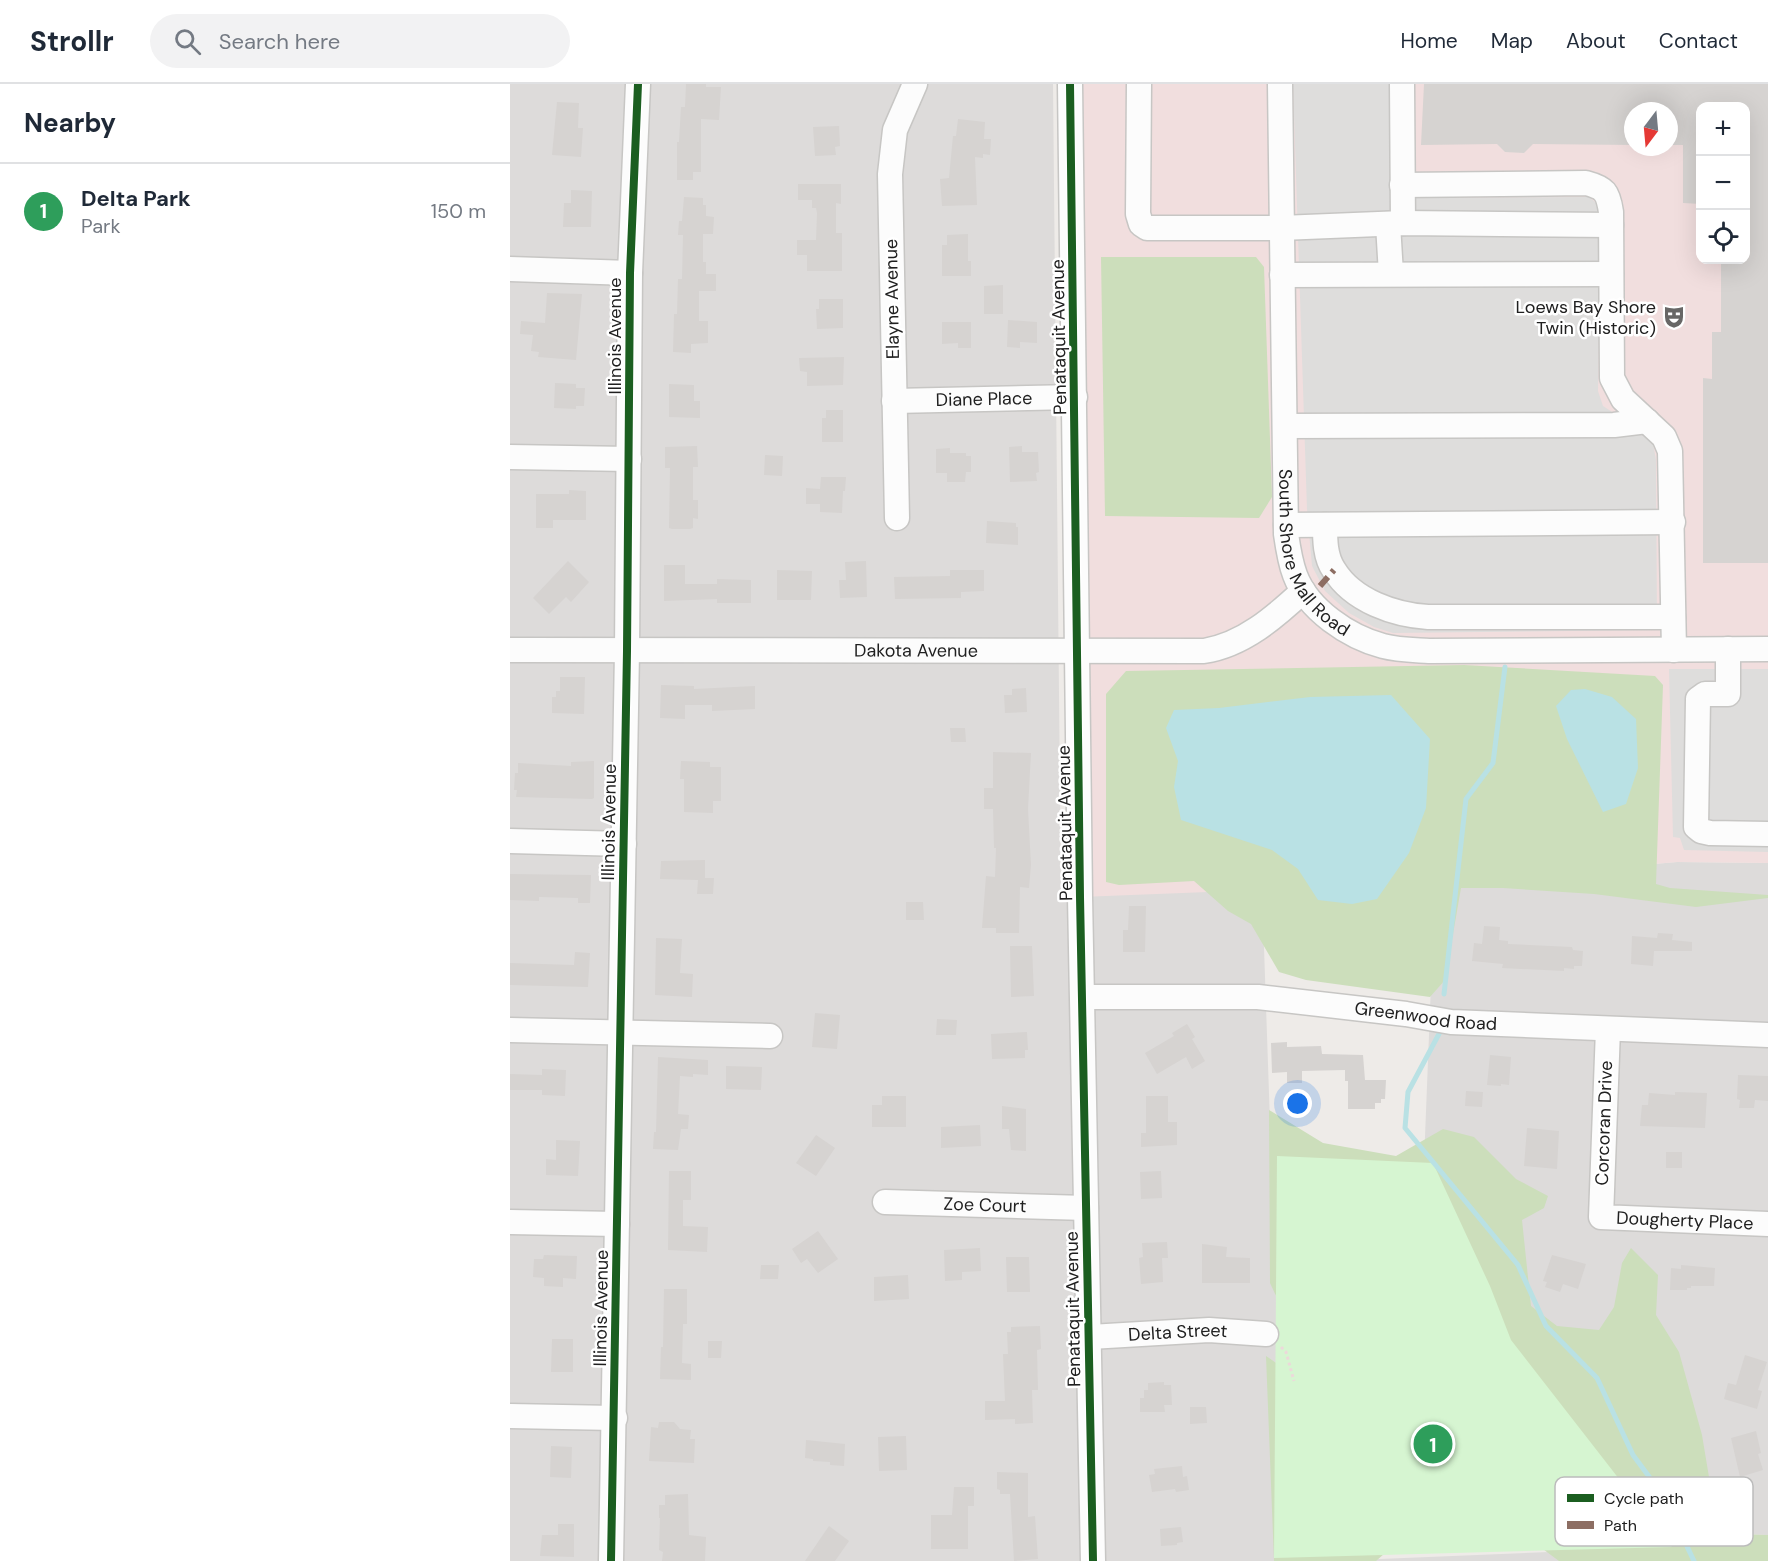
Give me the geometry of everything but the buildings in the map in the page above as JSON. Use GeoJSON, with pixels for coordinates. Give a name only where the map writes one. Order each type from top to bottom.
{"type":"FeatureCollection","features":[{"type":"Feature","properties":{"kind":"street","name":"Illinois Avenue"},"geometry":{"type":"LineString","coordinates":[[611,1561],[627,651],[630,273],[638,84]]}},
{"type":"Feature","properties":{"kind":"street","name":"Elayne Avenue"},"geometry":{"type":"LineString","coordinates":[[897,518],[890,174],[895,130],[915,84]]}},
{"type":"Feature","properties":{"kind":"street","name":"Penataquit Avenue"},"geometry":{"type":"LineString","coordinates":[[1070,84],[1080,897],[1093,1561]]}},
{"type":"Feature","properties":{"kind":"street"},"geometry":{"type":"LineString","coordinates":[[1139,84],[1138,214],[1141,224],[1147,228],[1281,228],[1396,224],[1611,225]]}},
{"type":"Feature","properties":{"kind":"street","name":"South Shore Mall Road"},"geometry":{"type":"LineString","coordinates":[[1280,84],[1286,525],[1294,574],[1304,591],[1320,610],[1346,630],[1368,641],[1395,648],[1430,651],[1768,649]]}},
{"type":"Feature","properties":{"kind":"street"},"geometry":{"type":"LineString","coordinates":[[1390,274],[1402,185],[1402,84]]}},
{"type":"Feature","properties":{"kind":"street"},"geometry":{"type":"LineString","coordinates":[[1402,185],[1586,183],[1600,187],[1606,193],[1609,200],[1611,225],[1612,378],[1623,399],[1664,437],[1670,451],[1674,650]]}},
{"type":"Feature","properties":{"kind":"street"},"geometry":{"type":"LineString","coordinates":[[510,269],[630,273]]}},
{"type":"Feature","properties":{"kind":"street"},"geometry":{"type":"LineString","coordinates":[[1282,275],[1611,274]]}},
{"type":"Feature","properties":{"kind":"street","name":"Diane Place"},"geometry":{"type":"LineString","coordinates":[[894,401],[1075,398]]}},
{"type":"Feature","properties":{"kind":"street"},"geometry":{"type":"LineString","coordinates":[[1285,426],[1614,425],[1647,422]]}},
{"type":"Feature","properties":{"kind":"street"},"geometry":{"type":"LineString","coordinates":[[510,457],[629,459]]}},
{"type":"Feature","properties":{"kind":"street"},"geometry":{"type":"LineString","coordinates":[[1286,525],[1672,522]]}},
{"type":"Feature","properties":{"kind":"street"},"geometry":{"type":"LineString","coordinates":[[1325,525],[1326,549],[1334,570],[1349,587],[1393,612],[1428,617],[1673,617]]}},
{"type":"Feature","properties":{"kind":"street","name":"Dakota Avenue"},"geometry":{"type":"LineString","coordinates":[[510,650],[981,651],[1078,649],[1195,651],[1215,649],[1238,640],[1266,623],[1304,591]]}},
{"type":"Feature","properties":{"kind":"street"},"geometry":{"type":"LineString","coordinates":[[1728,649],[1728,694],[1705,694],[1698,699],[1696,827],[1701,831],[1710,832],[1768,834]]}},
{"type":"Feature","properties":{"kind":"street"},"geometry":{"type":"LineString","coordinates":[[510,841],[624,844]]}},
{"type":"Feature","properties":{"kind":"street","name":"Greenwood Road"},"geometry":{"type":"LineString","coordinates":[[1083,997],[1258,997],[1406,1014],[1451,1023],[1768,1035]]}},
{"type":"Feature","properties":{"kind":"street","name":"Corcoran Drive"},"geometry":{"type":"LineString","coordinates":[[1601,1217],[1608,1029]]}},
{"type":"Feature","properties":{"kind":"street"},"geometry":{"type":"LineString","coordinates":[[510,1030],[770,1036]]}},
{"type":"Feature","properties":{"kind":"street","name":"Zoe Court"},"geometry":{"type":"LineString","coordinates":[[885,1202],[1086,1208]]}},
{"type":"Feature","properties":{"kind":"street","name":"Dougherty Place"},"geometry":{"type":"LineString","coordinates":[[1601,1217],[1768,1224]]}},
{"type":"Feature","properties":{"kind":"street"},"geometry":{"type":"LineString","coordinates":[[510,1222],[617,1224]]}},
{"type":"Feature","properties":{"kind":"street","name":"Delta Street"},"geometry":{"type":"LineString","coordinates":[[1090,1337],[1209,1330],[1266,1334]]}},
{"type":"Feature","properties":{"kind":"street"},"geometry":{"type":"LineString","coordinates":[[510,1416],[615,1418]]}},
{"type":"Feature","properties":{"kind":"path"},"geometry":{"type":"LineString","coordinates":[[1266,1334],[1286,1352],[1294,1381]]}},
{"type":"Feature","properties":{"kind":"shaded area"},"geometry":{"type":"Polygon","coordinates":[[[510,84],[1053,84],[1061,897],[1262,889],[1285,1561],[510,1561],[510,84]]]}},
{"type":"Feature","properties":{"kind":"shaded area"},"geometry":{"type":"Polygon","coordinates":[[[1070,84],[1768,84],[1768,863],[1677,862],[1435,883],[1080,897],[1070,84]]]}},
{"type":"Feature","properties":{"kind":"shaded area"},"geometry":{"type":"Polygon","coordinates":[[[1293,84],[1402,84],[1402,198],[1589,197],[1601,207],[1598,391],[1603,406],[1643,432],[1653,443],[1656,460],[1657,630],[1393,633],[1374,627],[1349,613],[1325,591],[1312,566],[1307,509],[1293,84]]]}},
{"type":"Feature","properties":{"kind":"shaded area"},"geometry":{"type":"Polygon","coordinates":[[[1669,669],[1768,669],[1768,852],[1684,850],[1680,838],[1673,837],[1669,669]]]}},
{"type":"Feature","properties":{"kind":"shaded area"},"geometry":{"type":"Polygon","coordinates":[[[1677,862],[1768,863],[1768,1535],[1753,1535],[1753,1477],[1622,1477],[1417,1340],[1435,883],[1677,862]]]}},
{"type":"Feature","properties":{"kind":"shaded area"},"geometry":{"type":"Polygon","coordinates":[[[1672,1547],[1673,1561],[1331,1561],[1672,1547]]]}},
{"type":"Feature","properties":{"kind":"green space"},"geometry":{"type":"Polygon","coordinates":[[[1101,257],[1256,257],[1264,267],[1272,497],[1259,518],[1105,516],[1101,257]]]}},
{"type":"Feature","properties":{"kind":"green space"},"geometry":{"type":"Polygon","coordinates":[[[1464,665],[1655,676],[1663,685],[1656,884],[1670,888],[1768,895],[1768,898],[1696,907],[1594,894],[1503,888],[1461,888],[1445,980],[1430,997],[1306,980],[1279,972],[1251,924],[1228,911],[1194,881],[1119,885],[1106,882],[1106,694],[1126,671],[1464,665]]]}},
{"type":"Feature","properties":{"kind":"green space"},"geometry":{"type":"Polygon","coordinates":[[[1269,1110],[1323,1143],[1396,1156],[1443,1129],[1474,1137],[1516,1179],[1548,1196],[1544,1208],[1522,1220],[1531,1306],[1557,1326],[1599,1330],[1614,1307],[1622,1263],[1631,1248],[1658,1275],[1656,1315],[1679,1352],[1702,1435],[1709,1477],[1555,1477],[1555,1546],[1753,1546],[1753,1535],[1768,1535],[1768,1561],[1559,1561],[1512,1526],[1426,1517],[1376,1561],[1274,1561],[1266,1356],[1301,1380],[1291,1328],[1270,1283],[1269,1110]]]}},
{"type":"Feature","properties":{"kind":"green space"},"geometry":{"type":"Polygon","coordinates":[[[1277,1156],[1433,1163],[1490,1286],[1511,1340],[1618,1477],[1555,1477],[1555,1546],[1672,1547],[1274,1558],[1277,1156]]]}},
{"type":"Feature","properties":{"kind":"water"},"geometry":{"type":"Polygon","coordinates":[[[1585,689],[1612,697],[1636,719],[1638,768],[1626,804],[1603,812],[1567,739],[1556,706],[1571,690],[1585,689]]]}},
{"type":"Feature","properties":{"kind":"water"},"geometry":{"type":"Polygon","coordinates":[[[1391,695],[1430,739],[1426,808],[1409,853],[1377,899],[1352,904],[1318,900],[1298,869],[1272,850],[1181,820],[1174,787],[1178,761],[1166,728],[1174,710],[1219,708],[1310,697],[1391,695]]]}},
{"type":"Feature","properties":{"kind":"waterway"},"geometry":{"type":"LineString","coordinates":[[1444,994],[1466,799],[1493,763],[1505,667]]}},
{"type":"Feature","properties":{"kind":"waterway"},"geometry":{"type":"LineString","coordinates":[[1440,1032],[1408,1092],[1405,1128],[1518,1265],[1546,1326],[1597,1378],[1633,1455],[1649,1477]]}},
{"type":"Feature","properties":{"kind":"waterway"},"geometry":{"type":"LineString","coordinates":[[1687,1546],[1694,1561]]}},
{"type":"Feature","properties":{"kind":"marked path"},"geometry":{"type":"LineString","coordinates":[[1320,586],[1334,570]]}},
{"type":"Feature","properties":{"kind":"cycle path"},"geometry":{"type":"LineString","coordinates":[[611,1561],[627,651],[630,273],[638,84]]}},
{"type":"Feature","properties":{"kind":"cycle path"},"geometry":{"type":"LineString","coordinates":[[1070,84],[1080,897],[1093,1561]]}},
{"type":"Feature","properties":{"kind":"place","name":"Loews Bay Shore Twin (Historic)"},"geometry":{"type":"Point","coordinates":[1674,317]}},
{"type":"Feature","properties":{"kind":"place","name":"Delta Park"},"geometry":{"type":"Point","coordinates":[1433,1444]}}]}
